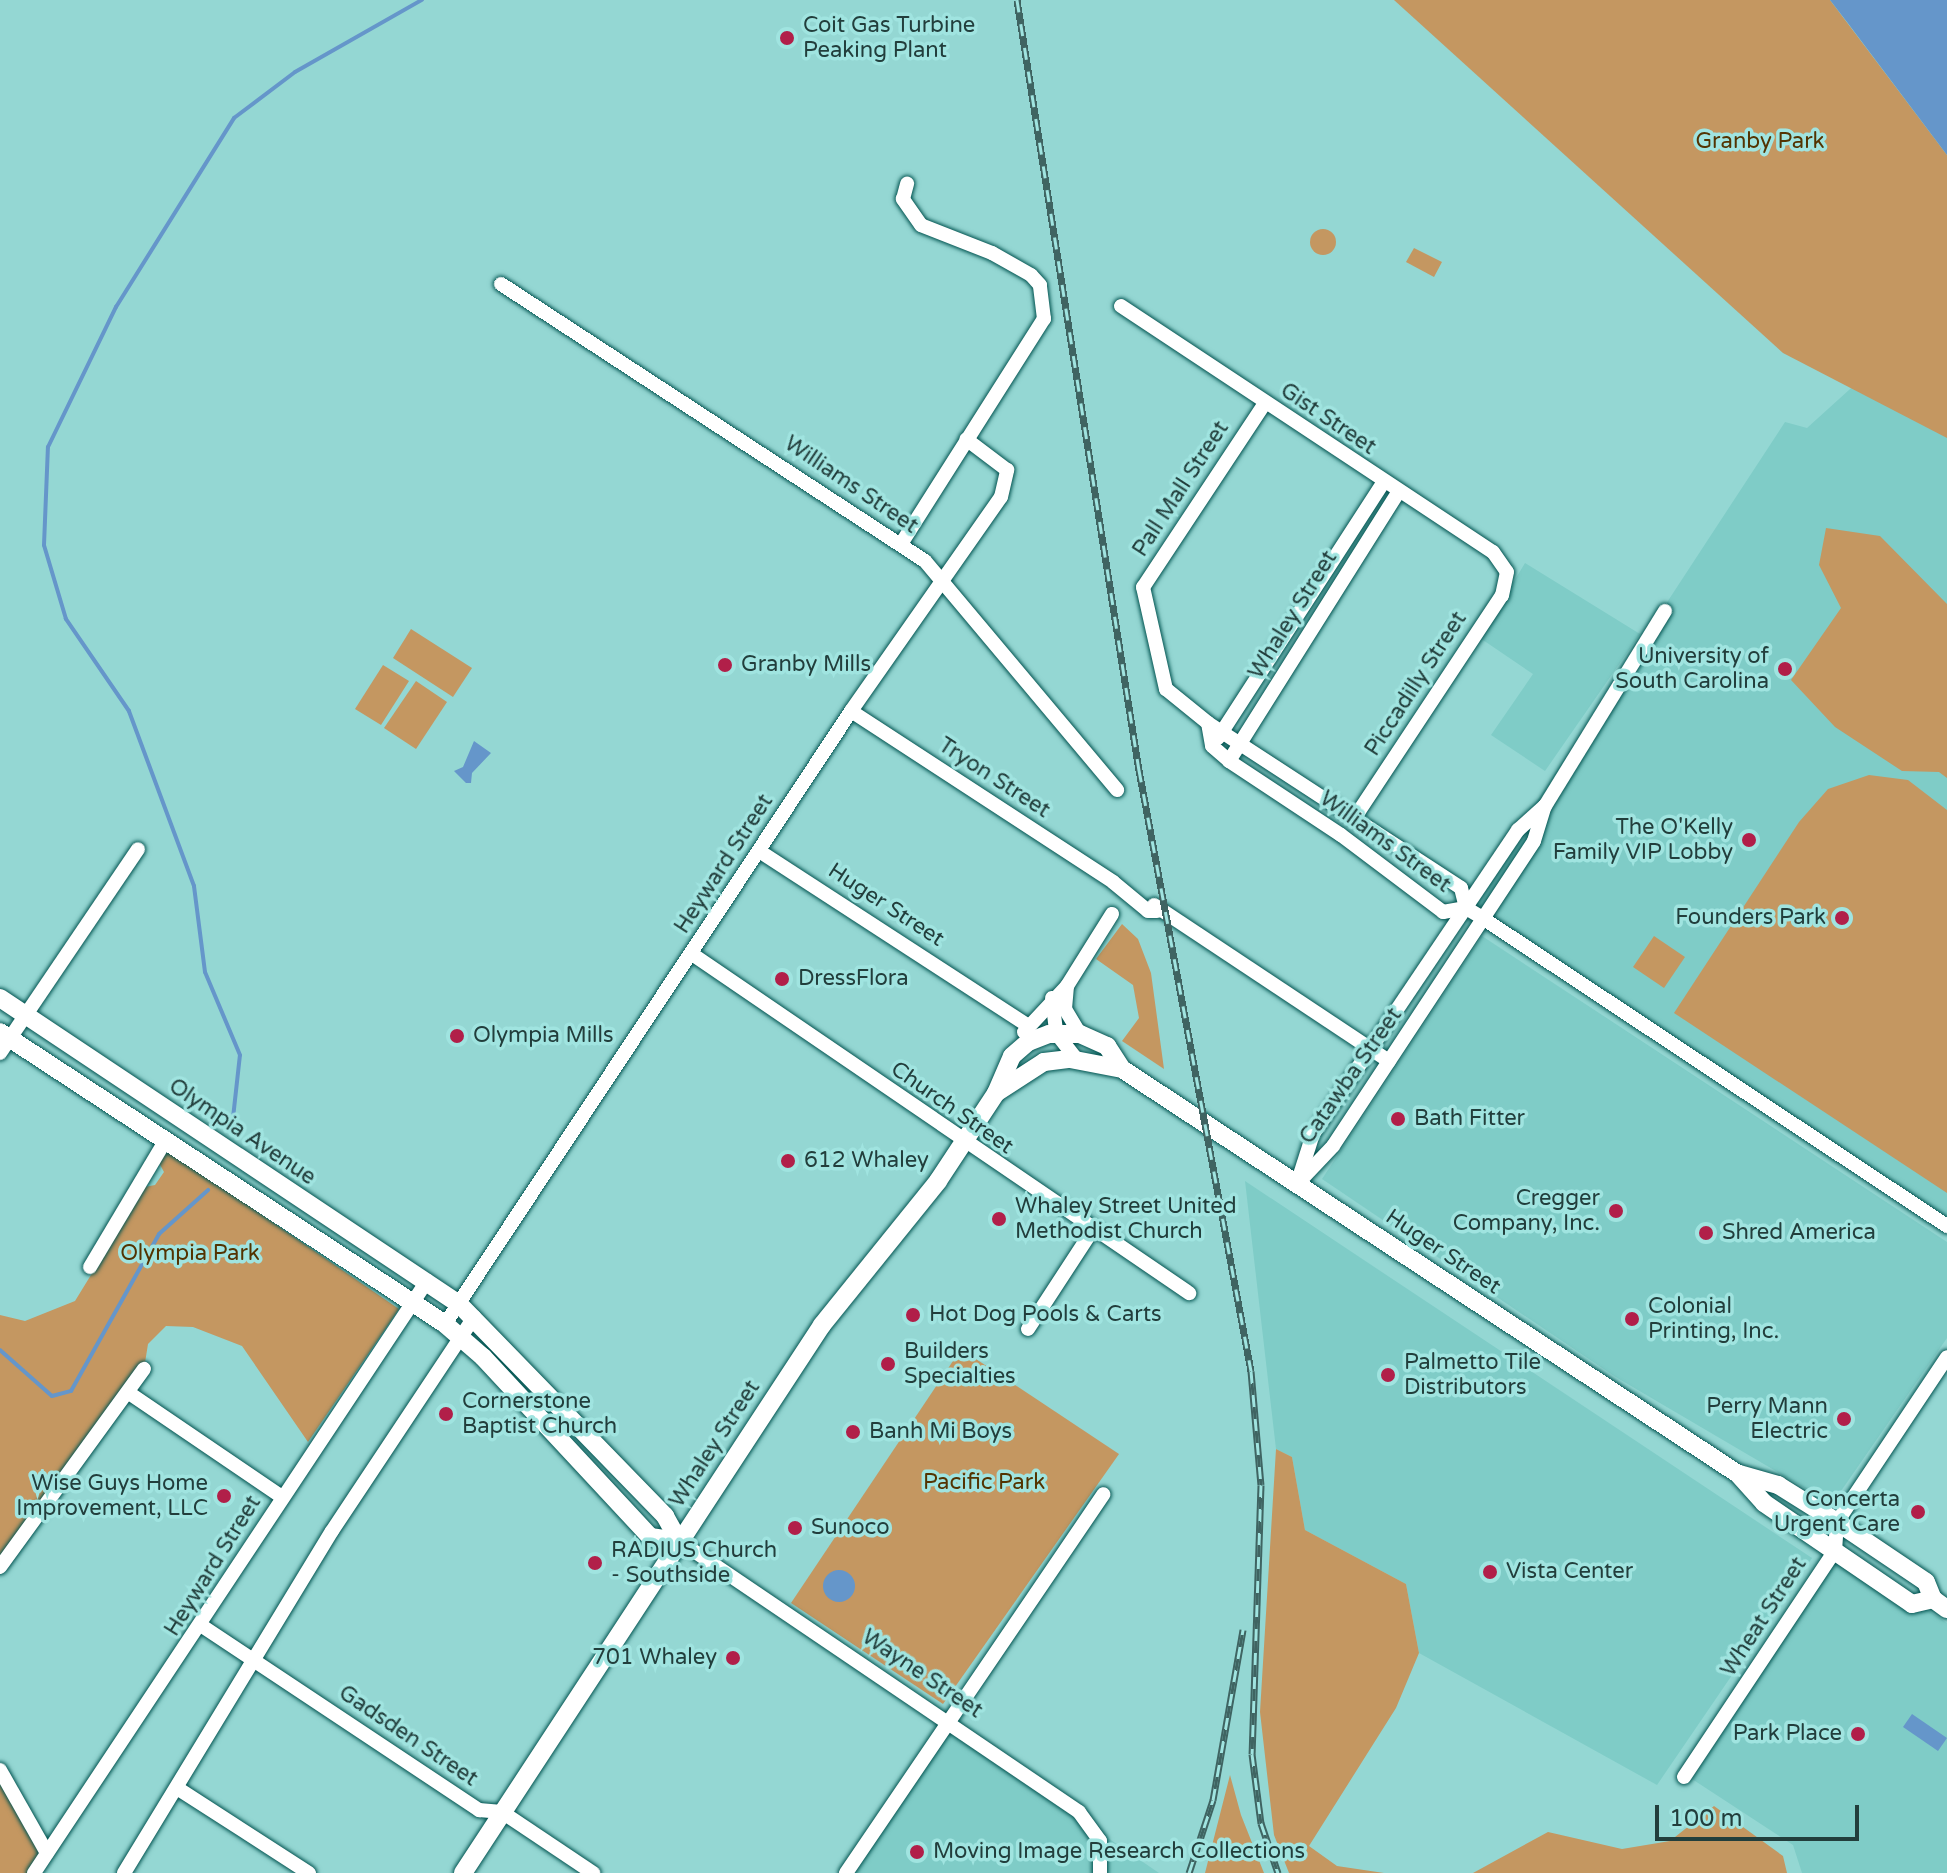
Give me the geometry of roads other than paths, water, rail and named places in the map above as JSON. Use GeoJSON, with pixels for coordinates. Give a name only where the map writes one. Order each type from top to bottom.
{"type":"FeatureCollection","features":[{"type":"Feature","properties":{"kind":"main road","name":"Olympia Avenue"},"geometry":{"type":"LineString","coordinates":[[0,998],[459,1304]]}},
{"type":"Feature","properties":{"kind":"main road"},"geometry":{"type":"LineString","coordinates":[[1012,1056],[1028,1042],[1056,1033],[1080,1034],[1107,1046],[1122,1069]]}},
{"type":"Feature","properties":{"kind":"main road"},"geometry":{"type":"LineString","coordinates":[[3,1041],[445,1324]]}},
{"type":"Feature","properties":{"kind":"main road","name":"Whaley Street"},"geometry":{"type":"LineString","coordinates":[[463,1873],[822,1325],[921,1206],[964,1143],[996,1093],[1012,1056]]}},
{"type":"Feature","properties":{"kind":"main road","name":"Whaley Street"},"geometry":{"type":"LineString","coordinates":[[996,1093],[1044,1062],[1078,1061],[1122,1069]]}},
{"type":"Feature","properties":{"kind":"main road","name":"Huger Street"},"geometry":{"type":"LineString","coordinates":[[1122,1069],[1738,1474],[1764,1503],[1912,1604],[1940,1604]]}},
{"type":"Feature","properties":{"kind":"main road","name":"Wayne Street"},"geometry":{"type":"LineString","coordinates":[[459,1304],[665,1516],[679,1541]]}},
{"type":"Feature","properties":{"kind":"main road","name":"Wayne Street"},"geometry":{"type":"LineString","coordinates":[[445,1324],[461,1336],[650,1537],[679,1541]]}},
{"type":"Feature","properties":{"kind":"main road","name":"Huger Street"},"geometry":{"type":"LineString","coordinates":[[1738,1474],[1778,1485],[1837,1522],[1926,1582],[1940,1604]]}},
{"type":"Feature","properties":{"kind":"street"},"geometry":{"type":"LineString","coordinates":[[901,544],[966,439],[1037,336],[1044,319],[1040,285],[992,253],[921,225],[903,199],[907,184]]}},
{"type":"Feature","properties":{"kind":"street","name":"Williams Street"},"geometry":{"type":"LineString","coordinates":[[501,284],[901,544],[944,579],[1117,790]]}},
{"type":"Feature","properties":{"kind":"street","name":"Gist Street"},"geometry":{"type":"LineString","coordinates":[[1121,306],[1398,493],[1493,552],[1507,572]]}},
{"type":"Feature","properties":{"kind":"street","name":"Pall Mall Street"},"geometry":{"type":"LineString","coordinates":[[1208,723],[1166,689],[1143,587],[1265,403]]}},
{"type":"Feature","properties":{"kind":"street","name":"Heyward Street"},"geometry":{"type":"LineString","coordinates":[[445,1324],[851,711],[1008,482],[997,458],[966,439]]}},
{"type":"Feature","properties":{"kind":"street","name":"Whaley Street"},"geometry":{"type":"LineString","coordinates":[[1212,746],[1383,483]]}},
{"type":"Feature","properties":{"kind":"street","name":"Whaley Street"},"geometry":{"type":"LineString","coordinates":[[1229,761],[1398,493]]}},
{"type":"Feature","properties":{"kind":"street","name":"Piccadilly Street"},"geometry":{"type":"LineString","coordinates":[[1355,817],[1502,595],[1507,572]]}},
{"type":"Feature","properties":{"kind":"street","name":"Catawba Street"},"geometry":{"type":"LineString","coordinates":[[1297,1184],[1333,1146],[1484,919],[1534,841],[1545,806],[1665,611]]}},
{"type":"Feature","properties":{"kind":"street","name":"Tryon Street"},"geometry":{"type":"LineString","coordinates":[[851,711],[1113,882],[1122,881],[1157,911],[1389,1061]]}},
{"type":"Feature","properties":{"kind":"street"},"geometry":{"type":"LineString","coordinates":[[1208,723],[1212,746]]}},
{"type":"Feature","properties":{"kind":"street","name":"Williams Street"},"geometry":{"type":"LineString","coordinates":[[1208,723],[1461,888],[1466,908]]}},
{"type":"Feature","properties":{"kind":"street","name":"Williams Street"},"geometry":{"type":"LineString","coordinates":[[1212,746],[1229,761],[1341,835],[1443,912],[1466,908],[1484,919],[1947,1226]]}},
{"type":"Feature","properties":{"kind":"street","name":"Catawba Street"},"geometry":{"type":"LineString","coordinates":[[1297,1184],[1313,1134],[1518,830],[1545,806]]}},
{"type":"Feature","properties":{"kind":"street"},"geometry":{"type":"LineString","coordinates":[[3,1041],[26,1015],[138,849]]}},
{"type":"Feature","properties":{"kind":"street","name":"Huger Street"},"geometry":{"type":"LineString","coordinates":[[759,851],[1028,1026]]}},
{"type":"Feature","properties":{"kind":"street","name":"Whaley Street"},"geometry":{"type":"LineString","coordinates":[[1012,1056],[1028,1026],[1067,986],[1112,914]]}},
{"type":"Feature","properties":{"kind":"street","name":"Church Street"},"geometry":{"type":"LineString","coordinates":[[692,954],[1092,1231],[1189,1293]]}},
{"type":"Feature","properties":{"kind":"street"},"geometry":{"type":"LineString","coordinates":[[1067,986],[1065,1009],[1080,1034]]}},
{"type":"Feature","properties":{"kind":"street"},"geometry":{"type":"LineString","coordinates":[[1052,998],[1056,1033],[1078,1061]]}},
{"type":"Feature","properties":{"kind":"street"},"geometry":{"type":"LineString","coordinates":[[90,1267],[164,1143]]}},
{"type":"Feature","properties":{"kind":"street"},"geometry":{"type":"LineString","coordinates":[[1028,1329],[1092,1231]]}},
{"type":"Feature","properties":{"kind":"street","name":"Heyward Street"},"geometry":{"type":"LineString","coordinates":[[39,1871],[47,1853],[202,1626],[282,1497],[427,1281]]}},
{"type":"Feature","properties":{"kind":"street"},"geometry":{"type":"LineString","coordinates":[[124,1873],[253,1660],[474,1317]]}},
{"type":"Feature","properties":{"kind":"street","name":"Wheat Street"},"geometry":{"type":"LineString","coordinates":[[1684,1777],[1835,1551],[1837,1522],[1947,1357]]}},
{"type":"Feature","properties":{"kind":"street"},"geometry":{"type":"LineString","coordinates":[[0,1567],[144,1369]]}},
{"type":"Feature","properties":{"kind":"street"},"geometry":{"type":"LineString","coordinates":[[129,1393],[282,1497]]}},
{"type":"Feature","properties":{"kind":"street"},"geometry":{"type":"LineString","coordinates":[[846,1873],[1104,1494]]}},
{"type":"Feature","properties":{"kind":"street","name":"Wayne Street"},"geometry":{"type":"LineString","coordinates":[[679,1541],[948,1719],[1091,1822],[1100,1841],[1100,1873]]}},
{"type":"Feature","properties":{"kind":"street","name":"Gadsden Street"},"geometry":{"type":"LineString","coordinates":[[202,1626],[481,1812],[502,1812],[593,1873]]}},
{"type":"Feature","properties":{"kind":"street"},"geometry":{"type":"LineString","coordinates":[[0,1770],[47,1853]]}},
{"type":"Feature","properties":{"kind":"street"},"geometry":{"type":"LineString","coordinates":[[177,1788],[309,1873]]}},
{"type":"Feature","properties":{"kind":"water"},"geometry":{"type":"Polygon","coordinates":[[[1830,0],[1947,0],[1947,155],[1847,22],[1830,0]]]}},
{"type":"Feature","properties":{"kind":"water"},"geometry":{"type":"Polygon","coordinates":[[[474,741],[491,753],[472,773],[471,783],[466,783],[454,771],[463,767],[474,741]]]}},
{"type":"Feature","properties":{"kind":"water"},"geometry":{"type":"Polygon","coordinates":[[[839,1570],[850,1575],[855,1586],[850,1597],[839,1602],[828,1597],[823,1586],[828,1575],[839,1570]]]}},
{"type":"Feature","properties":{"kind":"water"},"geometry":{"type":"Polygon","coordinates":[[[1912,1714],[1947,1738],[1938,1751],[1903,1727],[1912,1714]]]}},
{"type":"Feature","properties":{"kind":"waterway"},"geometry":{"type":"LineString","coordinates":[[232,1127],[240,1055],[205,972],[194,886],[129,711],[66,619],[44,545],[48,447],[116,307],[234,118],[295,72],[422,0]]}},
{"type":"Feature","properties":{"kind":"waterway"},"geometry":{"type":"LineString","coordinates":[[0,1350],[52,1396],[71,1391],[159,1234],[208,1190]]}},
{"type":"Feature","properties":{"kind":"railway"},"geometry":{"type":"LineString","coordinates":[[1017,0],[1139,770],[1251,1371],[1261,1485],[1252,1754],[1261,1823],[1278,1873]]}},
{"type":"Feature","properties":{"kind":"railway"},"geometry":{"type":"LineString","coordinates":[[1189,1873],[1213,1800],[1243,1630]]}},
{"type":"Feature","properties":{"kind":"place","name":"Coit Gas Turbine Peaking Plant"},"geometry":{"type":"Point","coordinates":[787,38]}},
{"type":"Feature","properties":{"kind":"place","name":"Granby Mills"},"geometry":{"type":"Point","coordinates":[725,665]}},
{"type":"Feature","properties":{"kind":"place","name":"University of South Carolina"},"geometry":{"type":"Point","coordinates":[1785,669]}},
{"type":"Feature","properties":{"kind":"place","name":"The O'Kelly Family VIP Lobby"},"geometry":{"type":"Point","coordinates":[1749,840]}},
{"type":"Feature","properties":{"kind":"place","name":"Founders Park"},"geometry":{"type":"Point","coordinates":[1842,918]}},
{"type":"Feature","properties":{"kind":"place","name":"DressFlora"},"geometry":{"type":"Point","coordinates":[782,979]}},
{"type":"Feature","properties":{"kind":"place","name":"Olympia Mills"},"geometry":{"type":"Point","coordinates":[457,1036]}},
{"type":"Feature","properties":{"kind":"place","name":"Bath Fitter"},"geometry":{"type":"Point","coordinates":[1398,1119]}},
{"type":"Feature","properties":{"kind":"place","name":"612 Whaley"},"geometry":{"type":"Point","coordinates":[788,1161]}},
{"type":"Feature","properties":{"kind":"place","name":"Cregger Company, Inc."},"geometry":{"type":"Point","coordinates":[1616,1211]}},
{"type":"Feature","properties":{"kind":"place","name":"Whaley Street United Methodist Church"},"geometry":{"type":"Point","coordinates":[999,1219]}},
{"type":"Feature","properties":{"kind":"place","name":"Shred America"},"geometry":{"type":"Point","coordinates":[1706,1233]}},
{"type":"Feature","properties":{"kind":"place","name":"Hot Dog Pools & Carts"},"geometry":{"type":"Point","coordinates":[913,1315]}},
{"type":"Feature","properties":{"kind":"place","name":"Colonial Printing, Inc."},"geometry":{"type":"Point","coordinates":[1632,1319]}},
{"type":"Feature","properties":{"kind":"place","name":"Builders Specialties"},"geometry":{"type":"Point","coordinates":[888,1364]}},
{"type":"Feature","properties":{"kind":"place","name":"Palmetto Tile Distributors"},"geometry":{"type":"Point","coordinates":[1388,1375]}},
{"type":"Feature","properties":{"kind":"place","name":"Cornerstone Baptist Church"},"geometry":{"type":"Point","coordinates":[446,1414]}},
{"type":"Feature","properties":{"kind":"place","name":"Perry Mann Electric"},"geometry":{"type":"Point","coordinates":[1844,1419]}},
{"type":"Feature","properties":{"kind":"place","name":"Banh Mi Boys"},"geometry":{"type":"Point","coordinates":[853,1432]}},
{"type":"Feature","properties":{"kind":"place","name":"Wise Guys Home Improvement, LLC"},"geometry":{"type":"Point","coordinates":[224,1496]}},
{"type":"Feature","properties":{"kind":"place","name":"Concerta Urgent Care"},"geometry":{"type":"Point","coordinates":[1918,1512]}},
{"type":"Feature","properties":{"kind":"place","name":"Sunoco"},"geometry":{"type":"Point","coordinates":[795,1528]}},
{"type":"Feature","properties":{"kind":"place","name":"RADIUS Church - Southside"},"geometry":{"type":"Point","coordinates":[595,1563]}},
{"type":"Feature","properties":{"kind":"place","name":"Vista Center"},"geometry":{"type":"Point","coordinates":[1490,1572]}},
{"type":"Feature","properties":{"kind":"place","name":"701 Whaley"},"geometry":{"type":"Point","coordinates":[733,1658]}},
{"type":"Feature","properties":{"kind":"place","name":"Park Place"},"geometry":{"type":"Point","coordinates":[1858,1734]}},
{"type":"Feature","properties":{"kind":"place","name":"Moving Image Research Collections"},"geometry":{"type":"Point","coordinates":[917,1852]}},
{"type":"Feature","properties":{"kind":"park label","name":"Granby Park"},"geometry":{"type":"Point","coordinates":[1760,142]}},
{"type":"Feature","properties":{"kind":"park label","name":"Olympia Park"},"geometry":{"type":"Point","coordinates":[190,1254]}},
{"type":"Feature","properties":{"kind":"park label","name":"Pacific Park"},"geometry":{"type":"Point","coordinates":[984,1483]}}]}
